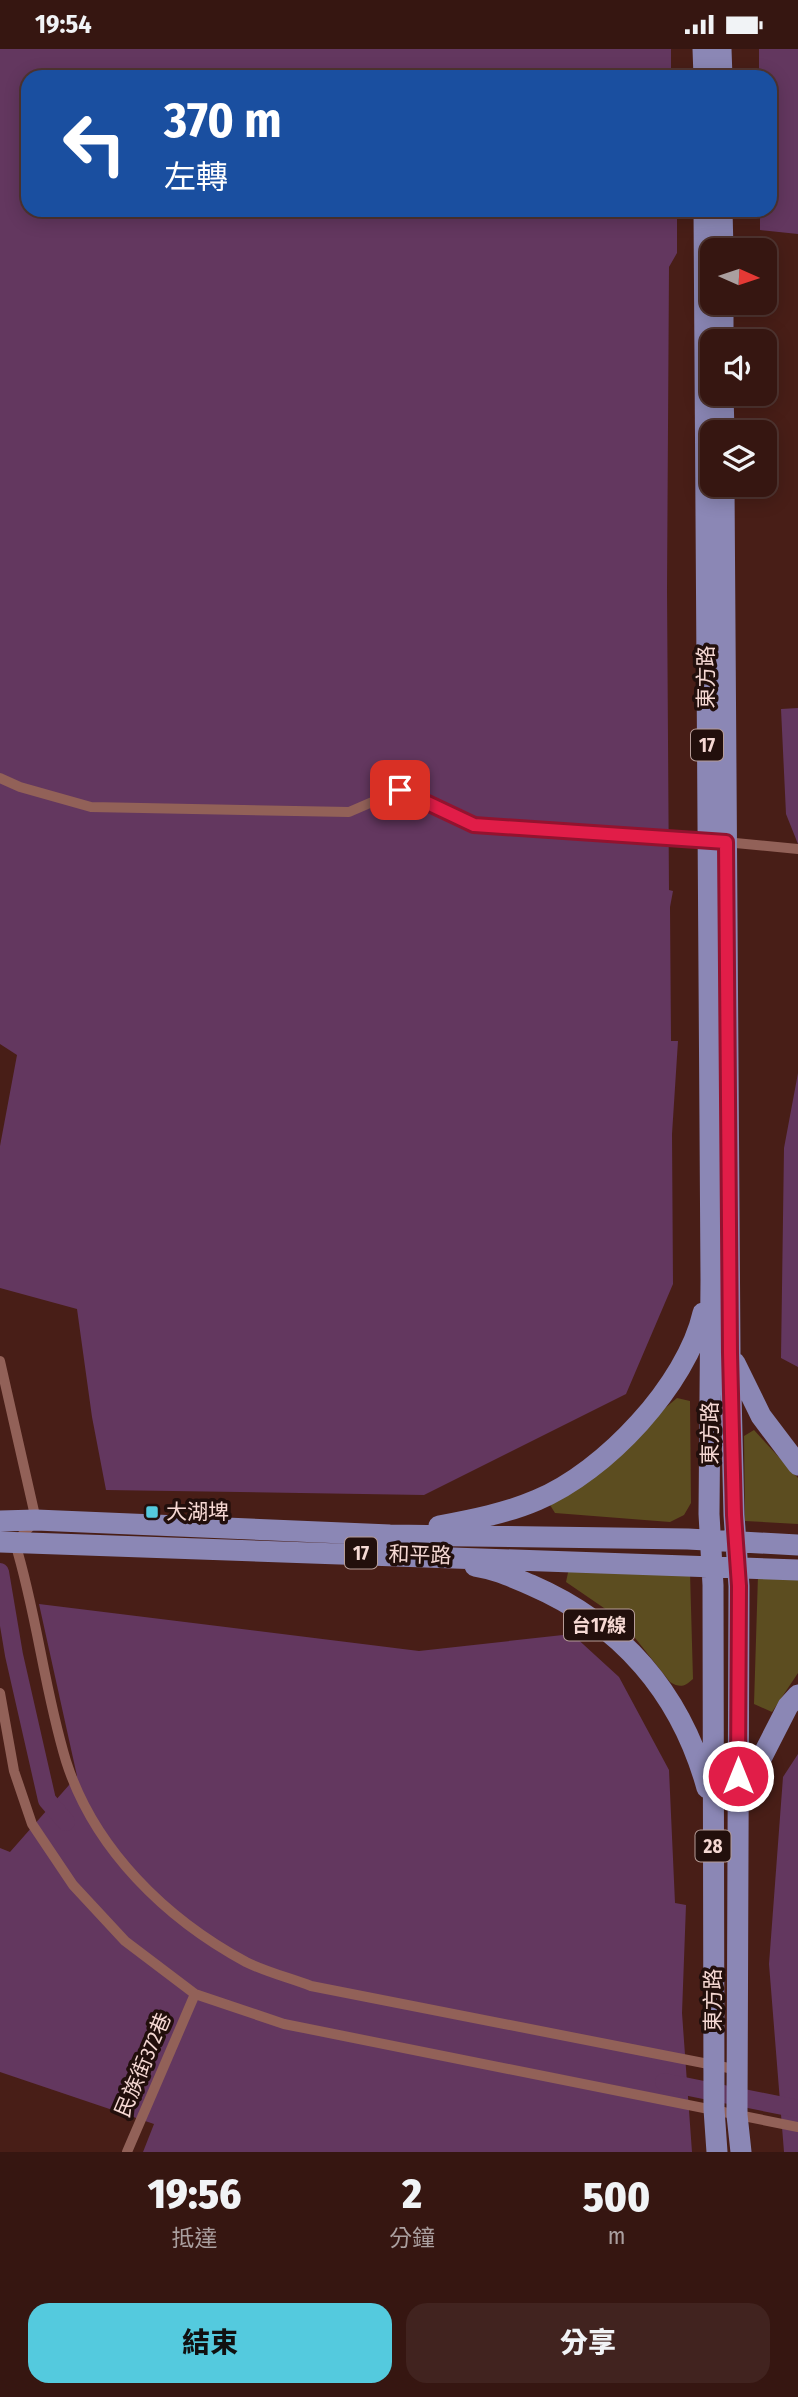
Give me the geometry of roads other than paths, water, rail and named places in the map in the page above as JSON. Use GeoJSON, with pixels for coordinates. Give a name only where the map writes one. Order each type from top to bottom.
{"type":"FeatureCollection","features":[{"type":"Feature","properties":{"kind":"main road"},"geometry":{"type":"LineString","coordinates":[[704,49],[704,70]]}},
{"type":"Feature","properties":{"kind":"main road"},"geometry":{"type":"LineString","coordinates":[[722,49],[722,70]]}},
{"type":"Feature","properties":{"kind":"main road","name":"東方路"},"geometry":{"type":"LineString","coordinates":[[704,217],[716,841],[737,1566],[737,2115],[741,2152]]}},
{"type":"Feature","properties":{"kind":"main road"},"geometry":{"type":"LineString","coordinates":[[722,217],[723,238]]}},
{"type":"Feature","properties":{"kind":"main road","name":"東方路"},"geometry":{"type":"LineString","coordinates":[[717,2152],[713,2109],[711,1280],[716,841],[724,497]]}},
{"type":"Feature","properties":{"kind":"main road"},"geometry":{"type":"LineString","coordinates":[[390,1544],[538,1500],[589,1468],[620,1443],[676,1378],[699,1329],[711,1280]]}},
{"type":"Feature","properties":{"kind":"main road"},"geometry":{"type":"LineString","coordinates":[[730,1353],[761,1416],[798,1465]]}},
{"type":"Feature","properties":{"kind":"main road","name":"和平路"},"geometry":{"type":"LineString","coordinates":[[6,1521],[36,1520],[798,1570]]}},
{"type":"Feature","properties":{"kind":"main road","name":"和平路"},"geometry":{"type":"LineString","coordinates":[[9,1543],[390,1544],[736,1540],[798,1545]]}},
{"type":"Feature","properties":{"kind":"main road","name":"台17線"},"geometry":{"type":"LineString","coordinates":[[390,1544],[493,1569],[565,1600],[625,1645],[672,1704],[690,1738],[713,1812]]}},
{"type":"Feature","properties":{"kind":"main road"},"geometry":{"type":"LineString","coordinates":[[738,1803],[795,1703]]}},
{"type":"Feature","properties":{"kind":"lane"},"geometry":{"type":"LineString","coordinates":[[0,778],[20,787],[90,807],[349,812],[400,790],[474,825],[798,849]]}},
{"type":"Feature","properties":{"kind":"lane"},"geometry":{"type":"LineString","coordinates":[[0,1361],[36,1520],[9,1543],[27,1581],[46,1680],[66,1762],[90,1818],[132,1877],[195,1929],[248,1963],[311,1986],[738,2070]]}},
{"type":"Feature","properties":{"kind":"lane"},"geometry":{"type":"LineString","coordinates":[[0,1693],[14,1771],[32,1823],[73,1885],[125,1941],[195,1994],[284,2024],[798,2127]]}},
{"type":"Feature","properties":{"kind":"lane","name":"民族街372巷"},"geometry":{"type":"LineString","coordinates":[[127,2152],[195,1994]]}},
{"type":"Feature","properties":{"kind":"waterway"},"geometry":{"type":"LineString","coordinates":[[0,1572],[14,1655],[47,1800],[66,1822]]}},
{"type":"Feature","properties":{"kind":"waterway"},"geometry":{"type":"LineString","coordinates":[[664,2082],[798,2109]]}},
{"type":"Feature","properties":{"kind":"place","name":"大湖埤"},"geometry":{"type":"Point","coordinates":[152,1512]}}]}
